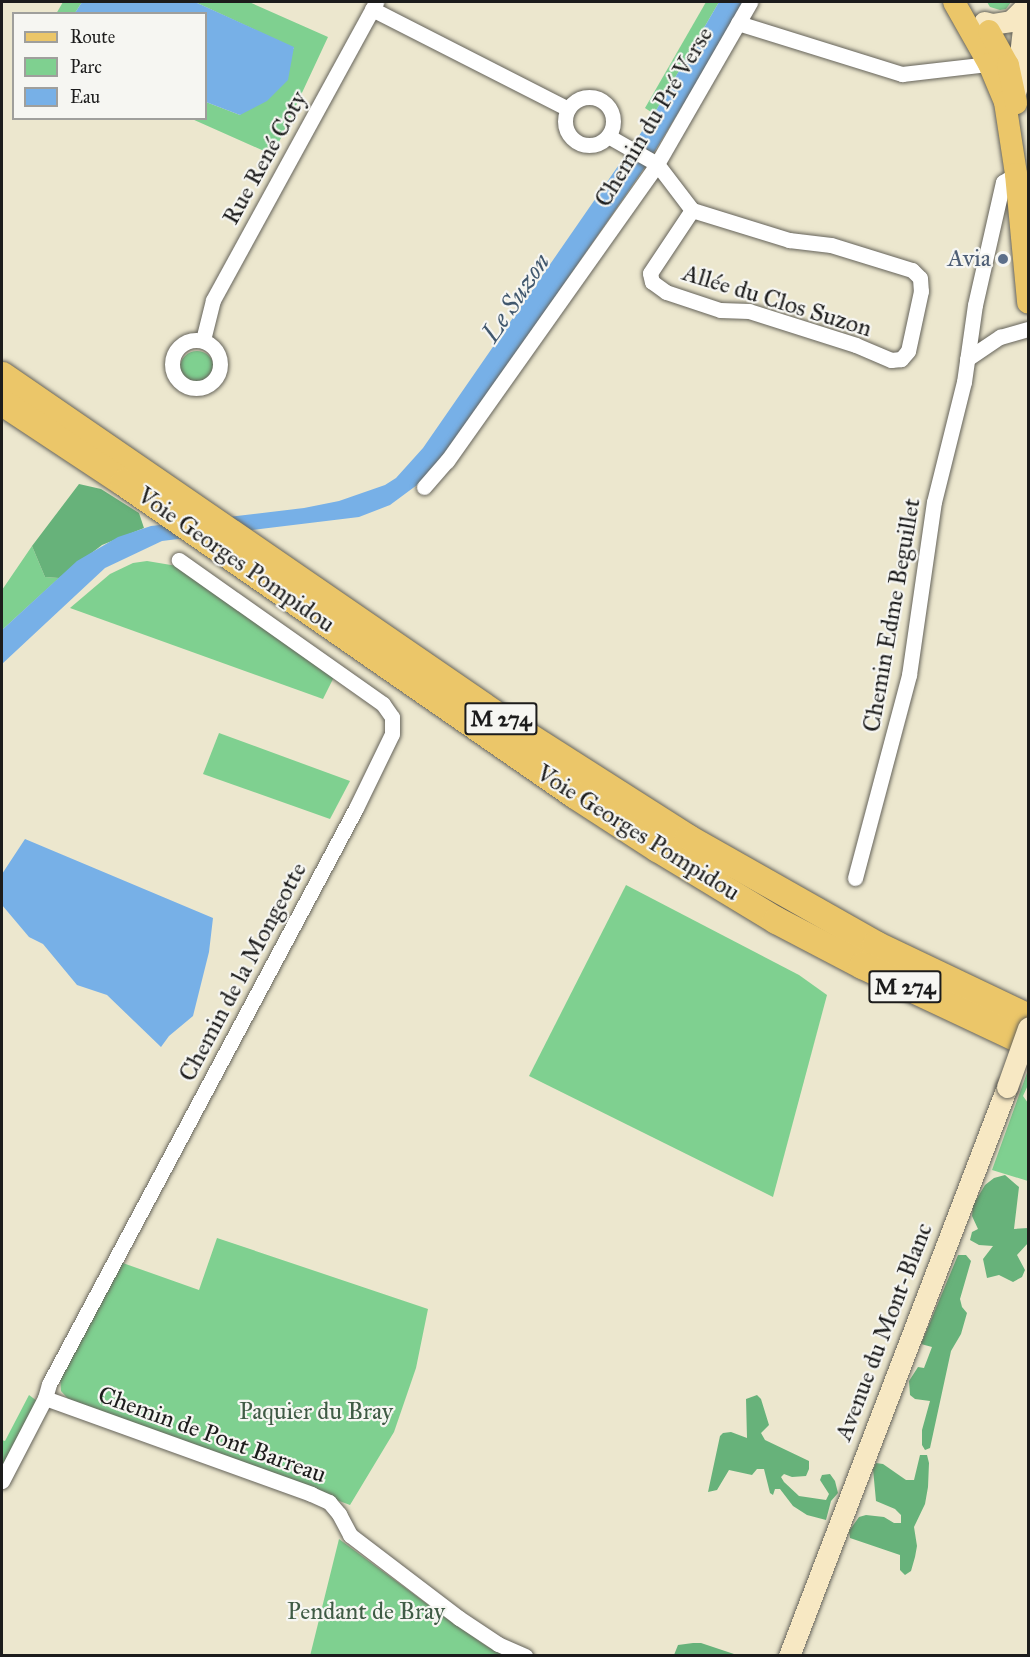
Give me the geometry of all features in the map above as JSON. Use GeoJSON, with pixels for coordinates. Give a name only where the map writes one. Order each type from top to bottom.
{"type":"FeatureCollection","features":[{"type":"Feature","properties":{"kind":"highway","name":"Voie Georges Pompidou"},"geometry":{"type":"LineString","coordinates":[[2,375],[514,727],[688,838],[875,944],[1029,1017]]}},
{"type":"Feature","properties":{"kind":"highway","name":"Voie Georges Pompidou"},"geometry":{"type":"LineString","coordinates":[[2,402],[123,482],[557,783],[657,848],[776,920],[862,965],[1029,1043]]}},
{"type":"Feature","properties":{"kind":"main road"},"geometry":{"type":"LineString","coordinates":[[984,22],[992,24],[1011,21],[1026,4]]}},
{"type":"Feature","properties":{"kind":"main road"},"geometry":{"type":"LineString","coordinates":[[1016,174],[1016,94],[1026,4]]}},
{"type":"Feature","properties":{"kind":"main road"},"geometry":{"type":"LineString","coordinates":[[962,5],[984,22],[1008,64],[1016,94]]}},
{"type":"Feature","properties":{"kind":"main road"},"geometry":{"type":"LineString","coordinates":[[962,5],[1029,117]]}},
{"type":"Feature","properties":{"kind":"main road"},"geometry":{"type":"LineString","coordinates":[[962,5],[1005,102],[1016,174],[1029,302]]}},
{"type":"Feature","properties":{"kind":"main road","name":"Avenue du Mont-Blanc"},"geometry":{"type":"LineString","coordinates":[[789,1656],[1029,1028]]}},
{"type":"Feature","properties":{"kind":"street","name":"Chemin du Pré Verse"},"geometry":{"type":"LineString","coordinates":[[424,487],[447,461],[657,164],[750,2]]}},
{"type":"Feature","properties":{"kind":"street"},"geometry":{"type":"LineString","coordinates":[[374,5],[568,109]]}},
{"type":"Feature","properties":{"kind":"street","name":"Rue René Coty"},"geometry":{"type":"LineString","coordinates":[[203,340],[213,300],[374,5]]}},
{"type":"Feature","properties":{"kind":"street"},"geometry":{"type":"LineString","coordinates":[[738,23],[902,74],[989,63]]}},
{"type":"Feature","properties":{"kind":"street"},"geometry":{"type":"LineString","coordinates":[[595,98],[602,101],[608,106],[613,121],[608,136],[595,145],[579,143],[568,133],[565,125],[568,109],[579,99],[595,98]]}},
{"type":"Feature","properties":{"kind":"street"},"geometry":{"type":"LineString","coordinates":[[608,136],[657,164],[692,210]]}},
{"type":"Feature","properties":{"kind":"street","name":"Chemin Edme Beguillet"},"geometry":{"type":"LineString","coordinates":[[855,878],[909,675],[934,502],[967,359],[975,305],[1003,182],[1016,174]]}},
{"type":"Feature","properties":{"kind":"street","name":"Allée du Clos Suzon"},"geometry":{"type":"LineString","coordinates":[[692,210],[789,240],[831,244],[912,270],[920,278],[921,291],[908,351],[901,359],[891,360],[856,345],[749,311],[720,310],[666,292],[652,282],[650,273],[692,210]]}},
{"type":"Feature","properties":{"kind":"street"},"geometry":{"type":"LineString","coordinates":[[967,359],[1000,337],[1029,329]]}},
{"type":"Feature","properties":{"kind":"street","name":"Chemin de la Mongeotte"},"geometry":{"type":"LineString","coordinates":[[2,1481],[45,1398],[60,1363],[356,808],[392,735],[392,717],[383,704],[179,560]]}},
{"type":"Feature","properties":{"kind":"street","name":"Chemin de Pont Barreau"},"geometry":{"type":"LineString","coordinates":[[45,1398],[300,1490],[329,1503],[339,1514],[350,1535],[459,1618],[498,1644],[525,1656]]}},
{"type":"Feature","properties":{"kind":"green space"},"geometry":{"type":"Polygon","coordinates":[[[63,2],[82,2],[76,12],[57,12],[63,2]]]}},
{"type":"Feature","properties":{"kind":"green space"},"geometry":{"type":"Polygon","coordinates":[[[195,2],[249,2],[328,37],[273,155],[194,120],[207,120],[207,102],[240,115],[294,48],[195,2]]]}},
{"type":"Feature","properties":{"kind":"green space"},"geometry":{"type":"Polygon","coordinates":[[[706,2],[719,2],[654,114],[645,108],[706,2]]]}},
{"type":"Feature","properties":{"kind":"green space"},"geometry":{"type":"Polygon","coordinates":[[[987,2],[1011,2],[1006,9],[1000,10],[990,7],[987,2]]]}},
{"type":"Feature","properties":{"kind":"green space"},"geometry":{"type":"Polygon","coordinates":[[[197,351],[209,356],[214,368],[209,380],[197,385],[185,380],[180,368],[185,356],[197,351]]]}},
{"type":"Feature","properties":{"kind":"green space"},"geometry":{"type":"Polygon","coordinates":[[[79,484],[101,489],[139,513],[144,528],[102,545],[59,578],[45,577],[32,546],[79,484]]]}},
{"type":"Feature","properties":{"kind":"green space"},"geometry":{"type":"Polygon","coordinates":[[[32,546],[45,577],[59,578],[2,630],[2,590],[32,546]]]}},
{"type":"Feature","properties":{"kind":"green space"},"geometry":{"type":"Polygon","coordinates":[[[147,561],[177,566],[335,675],[323,699],[70,608],[110,574],[133,563],[147,561]]]}},
{"type":"Feature","properties":{"kind":"green space"},"geometry":{"type":"Polygon","coordinates":[[[219,733],[350,781],[330,819],[203,774],[219,733]]]}},
{"type":"Feature","properties":{"kind":"green space"},"geometry":{"type":"Polygon","coordinates":[[[626,885],[799,975],[827,995],[773,1197],[529,1076],[626,885]]]}},
{"type":"Feature","properties":{"kind":"green space"},"geometry":{"type":"Polygon","coordinates":[[[1028,1070],[1028,1085],[1023,1096],[1028,1103],[1028,1181],[992,1170],[1028,1070]]]}},
{"type":"Feature","properties":{"kind":"green space"},"geometry":{"type":"Polygon","coordinates":[[[1005,1175],[1019,1187],[1014,1229],[1028,1228],[1028,1243],[1017,1255],[1025,1270],[1022,1277],[1013,1282],[999,1275],[987,1278],[983,1259],[993,1246],[979,1245],[970,1240],[972,1232],[978,1229],[972,1216],[973,1205],[985,1185],[994,1178],[1005,1175]]]}},
{"type":"Feature","properties":{"kind":"green space","name":"Paquier du Bray"},"geometry":{"type":"Polygon","coordinates":[[[217,1238],[428,1309],[416,1368],[394,1432],[350,1505],[70,1401],[61,1391],[60,1375],[120,1262],[199,1290],[217,1238]]]}},
{"type":"Feature","properties":{"kind":"green space"},"geometry":{"type":"Polygon","coordinates":[[[958,1255],[966,1255],[971,1261],[960,1299],[967,1313],[961,1334],[951,1351],[930,1448],[925,1450],[922,1445],[922,1430],[930,1401],[915,1399],[910,1395],[909,1381],[918,1367],[924,1368],[932,1347],[921,1344],[958,1255]]]}},
{"type":"Feature","properties":{"kind":"green space"},"geometry":{"type":"Polygon","coordinates":[[[29,1395],[37,1401],[2,1473],[2,1440],[5,1441],[29,1395]]]}},
{"type":"Feature","properties":{"kind":"green space"},"geometry":{"type":"Polygon","coordinates":[[[757,1395],[761,1399],[769,1425],[761,1433],[765,1440],[809,1461],[806,1476],[792,1477],[784,1474],[781,1477],[784,1482],[799,1496],[826,1500],[829,1494],[820,1480],[822,1475],[830,1474],[835,1481],[838,1493],[831,1501],[826,1520],[807,1515],[793,1506],[780,1489],[775,1489],[773,1495],[770,1493],[764,1469],[757,1469],[752,1475],[729,1470],[717,1490],[708,1492],[720,1436],[731,1432],[747,1438],[746,1399],[757,1395]]]}},
{"type":"Feature","properties":{"kind":"green space"},"geometry":{"type":"Polygon","coordinates":[[[920,1455],[927,1455],[929,1463],[928,1487],[925,1504],[914,1527],[917,1546],[915,1557],[911,1571],[905,1575],[900,1570],[900,1555],[850,1538],[849,1531],[859,1517],[866,1515],[884,1517],[894,1523],[901,1523],[901,1515],[895,1509],[876,1501],[873,1469],[876,1463],[883,1464],[906,1480],[914,1480],[920,1455]]]}},
{"type":"Feature","properties":{"kind":"green space","name":"Pendant de Bray"},"geometry":{"type":"Polygon","coordinates":[[[339,1539],[450,1621],[488,1647],[506,1655],[310,1656],[339,1539]]]}},
{"type":"Feature","properties":{"kind":"green space"},"geometry":{"type":"Polygon","coordinates":[[[701,1643],[737,1655],[674,1655],[678,1645],[701,1643]]]}},
{"type":"Feature","properties":{"kind":"water"},"geometry":{"type":"Polygon","coordinates":[[[82,2],[195,2],[294,47],[288,80],[267,101],[240,115],[207,102],[207,12],[76,12],[82,2]]]}},
{"type":"Feature","properties":{"kind":"water","name":"Le Suzon"},"geometry":{"type":"Polygon","coordinates":[[[719,2],[746,2],[645,167],[444,457],[417,485],[390,505],[359,517],[162,541],[105,568],[2,664],[2,630],[77,561],[118,537],[151,526],[304,508],[339,501],[385,485],[396,478],[423,448],[654,114],[719,2]]]}},
{"type":"Feature","properties":{"kind":"water"},"geometry":{"type":"Polygon","coordinates":[[[25,839],[213,918],[209,952],[193,1016],[169,1036],[161,1047],[107,995],[77,985],[43,944],[29,937],[2,905],[2,874],[25,839]]]}},
{"type":"Feature","properties":{"kind":"place","name":"Avia"},"geometry":{"type":"Point","coordinates":[1003,259]}}]}
